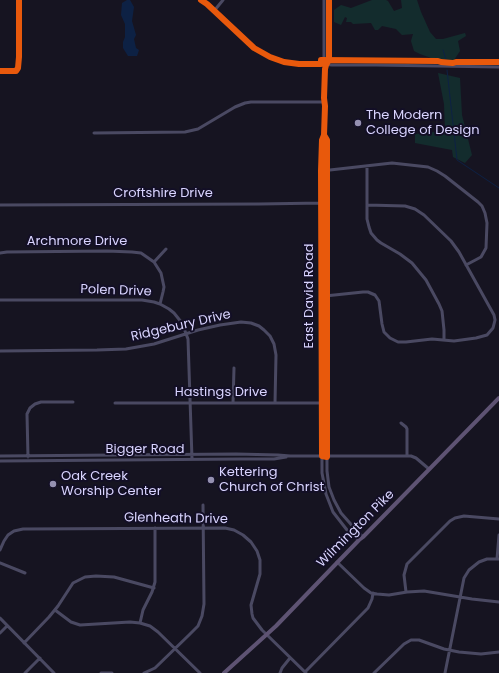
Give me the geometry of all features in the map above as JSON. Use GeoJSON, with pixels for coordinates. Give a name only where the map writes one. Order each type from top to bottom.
{"type":"FeatureCollection","features":[{"type":"Feature","properties":{"kind":"main road","name":"Wilmington Pike"},"geometry":{"type":"LineString","coordinates":[[224,673],[266,634],[499,398]]}},
{"type":"Feature","properties":{"kind":"street"},"geometry":{"type":"LineString","coordinates":[[201,0],[214,10],[254,48],[270,58],[291,64],[499,67]]}},
{"type":"Feature","properties":{"kind":"street"},"geometry":{"type":"LineString","coordinates":[[214,10],[223,0]]}},
{"type":"Feature","properties":{"kind":"street","name":"East David Road"},"geometry":{"type":"LineString","coordinates":[[324,0],[324,60],[326,64],[324,135],[322,140],[321,171],[322,473],[327,498],[333,512],[347,530],[361,538]]}},
{"type":"Feature","properties":{"kind":"street","name":"East David Road"},"geometry":{"type":"LineString","coordinates":[[326,64],[329,60],[329,0]]}},
{"type":"Feature","properties":{"kind":"street"},"geometry":{"type":"LineString","coordinates":[[94,133],[192,131],[245,103],[325,102]]}},
{"type":"Feature","properties":{"kind":"street","name":"East David Road"},"geometry":{"type":"LineString","coordinates":[[324,135],[327,140],[326,295],[328,480],[330,492],[341,513],[361,538]]}},
{"type":"Feature","properties":{"kind":"street"},"geometry":{"type":"LineString","coordinates":[[321,171],[399,164],[428,167],[445,176],[478,202],[484,209],[486,215],[487,246],[481,257],[466,265]]}},
{"type":"Feature","properties":{"kind":"street"},"geometry":{"type":"LineString","coordinates":[[367,166],[368,224],[373,236],[381,243],[412,263],[426,280],[442,311],[444,340]]}},
{"type":"Feature","properties":{"kind":"street","name":"Croftshire Drive"},"geometry":{"type":"LineString","coordinates":[[0,205],[326,203]]}},
{"type":"Feature","properties":{"kind":"street"},"geometry":{"type":"LineString","coordinates":[[322,296],[363,292],[368,292],[375,295],[379,302],[384,332],[396,341],[406,342],[432,339],[454,341],[484,337],[493,328],[495,317],[492,309],[451,241],[415,209],[406,206],[367,205]]}},
{"type":"Feature","properties":{"kind":"street"},"geometry":{"type":"LineString","coordinates":[[160,304],[164,292],[164,282],[159,269],[154,262],[166,249]]}},
{"type":"Feature","properties":{"kind":"street","name":"Archmore Drive"},"geometry":{"type":"LineString","coordinates":[[0,253],[132,252],[141,253],[154,262]]}},
{"type":"Feature","properties":{"kind":"street","name":"Polen Drive"},"geometry":{"type":"LineString","coordinates":[[0,300],[142,300],[154,302],[169,309],[179,319],[187,334],[189,348],[192,459]]}},
{"type":"Feature","properties":{"kind":"street","name":"Ridgebury Drive"},"geometry":{"type":"LineString","coordinates":[[0,351],[126,349],[154,344],[218,325],[241,322],[255,324],[270,336],[275,350],[275,403]]}},
{"type":"Feature","properties":{"kind":"street"},"geometry":{"type":"LineString","coordinates":[[233,403],[234,368]]}},
{"type":"Feature","properties":{"kind":"street"},"geometry":{"type":"LineString","coordinates":[[29,460],[27,414],[30,408],[41,402],[73,402]]}},
{"type":"Feature","properties":{"kind":"street","name":"Hastings Drive"},"geometry":{"type":"LineString","coordinates":[[115,402],[327,403]]}},
{"type":"Feature","properties":{"kind":"street"},"geometry":{"type":"LineString","coordinates":[[401,423],[406,429],[407,456]]}},
{"type":"Feature","properties":{"kind":"street","name":"Bigger Road"},"geometry":{"type":"LineString","coordinates":[[0,456],[278,454],[289,456],[411,456],[416,458],[429,469]]}},
{"type":"Feature","properties":{"kind":"street","name":"Bigger Road"},"geometry":{"type":"LineString","coordinates":[[0,460],[274,459],[289,456]]}},
{"type":"Feature","properties":{"kind":"street"},"geometry":{"type":"LineString","coordinates":[[144,673],[155,668],[196,628],[200,621],[203,612],[203,505]]}},
{"type":"Feature","properties":{"kind":"street"},"geometry":{"type":"LineString","coordinates":[[406,592],[404,575],[408,564],[450,521],[464,516],[499,518]]}},
{"type":"Feature","properties":{"kind":"street","name":"Glenheath Drive"},"geometry":{"type":"LineString","coordinates":[[0,550],[8,535],[23,528],[225,528],[234,530],[248,538],[254,545],[258,555],[260,574],[251,609],[255,621],[266,634],[305,672]]}},
{"type":"Feature","properties":{"kind":"street"},"geometry":{"type":"LineString","coordinates":[[140,623],[143,610],[154,588],[155,528]]}},
{"type":"Feature","properties":{"kind":"street"},"geometry":{"type":"LineString","coordinates":[[445,673],[464,578],[472,567],[483,560],[498,559],[499,535]]}},
{"type":"Feature","properties":{"kind":"street"},"geometry":{"type":"LineString","coordinates":[[337,562],[364,588],[373,594],[385,595],[424,591],[499,602]]}},
{"type":"Feature","properties":{"kind":"street"},"geometry":{"type":"LineString","coordinates":[[0,563],[25,573]]}},
{"type":"Feature","properties":{"kind":"street"},"geometry":{"type":"LineString","coordinates":[[24,643],[55,610],[73,583],[84,577],[108,576],[154,588]]}},
{"type":"Feature","properties":{"kind":"street"},"geometry":{"type":"LineString","coordinates":[[305,672],[368,608],[373,594]]}},
{"type":"Feature","properties":{"kind":"street"},"geometry":{"type":"LineString","coordinates":[[55,610],[71,622],[80,625],[130,622],[150,626],[175,648],[197,672]]}},
{"type":"Feature","properties":{"kind":"street"},"geometry":{"type":"LineString","coordinates":[[0,618],[54,673]]}},
{"type":"Feature","properties":{"kind":"street"},"geometry":{"type":"LineString","coordinates":[[0,633],[8,626]]}},
{"type":"Feature","properties":{"kind":"street"},"geometry":{"type":"LineString","coordinates":[[374,673],[404,644],[411,640],[419,640],[450,650],[466,653],[481,654],[499,652]]}},
{"type":"Feature","properties":{"kind":"street"},"geometry":{"type":"LineString","coordinates":[[25,673],[40,658]]}},
{"type":"Feature","properties":{"kind":"street"},"geometry":{"type":"LineString","coordinates":[[280,673],[290,658]]}},
{"type":"Feature","properties":{"kind":"street"},"geometry":{"type":"LineString","coordinates":[[101,673],[112,673]]}},
{"type":"Feature","properties":{"kind":"green space"},"geometry":{"type":"Polygon","coordinates":[[[372,0],[388,1],[394,11],[402,8],[401,0],[417,0],[430,32],[436,39],[443,39],[465,33],[466,36],[458,41],[460,51],[454,60],[434,59],[414,51],[411,41],[413,34],[402,35],[396,29],[382,26],[378,30],[375,30],[371,23],[353,24],[351,22],[346,22],[347,18],[345,17],[341,25],[334,22],[334,10],[341,5],[351,8],[372,0]]]}},
{"type":"Feature","properties":{"kind":"green space"},"geometry":{"type":"Polygon","coordinates":[[[438,73],[460,78],[462,115],[472,155],[465,163],[453,157],[452,150],[415,143],[415,134],[445,131],[444,104],[438,73]]]}},
{"type":"Feature","properties":{"kind":"water"},"geometry":{"type":"Polygon","coordinates":[[[130,0],[134,7],[132,21],[136,35],[134,39],[136,48],[139,50],[137,56],[128,56],[123,48],[125,24],[121,15],[122,3],[130,0]]]}},
{"type":"Feature","properties":{"kind":"waterway"},"geometry":{"type":"LineString","coordinates":[[443,50],[447,62]]}},
{"type":"Feature","properties":{"kind":"waterway"},"geometry":{"type":"LineString","coordinates":[[447,70],[457,160],[499,188]]}},
{"type":"Feature","properties":{"kind":"cycle path"},"geometry":{"type":"LineString","coordinates":[[0,71],[16,71],[18,68],[19,0]]}},
{"type":"Feature","properties":{"kind":"cycle path"},"geometry":{"type":"LineString","coordinates":[[201,0],[254,48],[270,57],[284,62],[299,64],[321,64],[321,60],[438,61],[453,63],[499,62]]}},
{"type":"Feature","properties":{"kind":"cycle path"},"geometry":{"type":"LineString","coordinates":[[324,135],[322,140],[321,171],[322,456],[327,457],[327,140],[324,135],[324,98],[325,69],[329,60],[329,0]]}},
{"type":"Feature","properties":{"kind":"place","name":"The Modern College of Design"},"geometry":{"type":"Point","coordinates":[358,123]}},
{"type":"Feature","properties":{"kind":"place","name":"Kettering Church of Christ"},"geometry":{"type":"Point","coordinates":[211,480]}},
{"type":"Feature","properties":{"kind":"place","name":"Oak Creek Worship Center"},"geometry":{"type":"Point","coordinates":[53,484]}}]}
